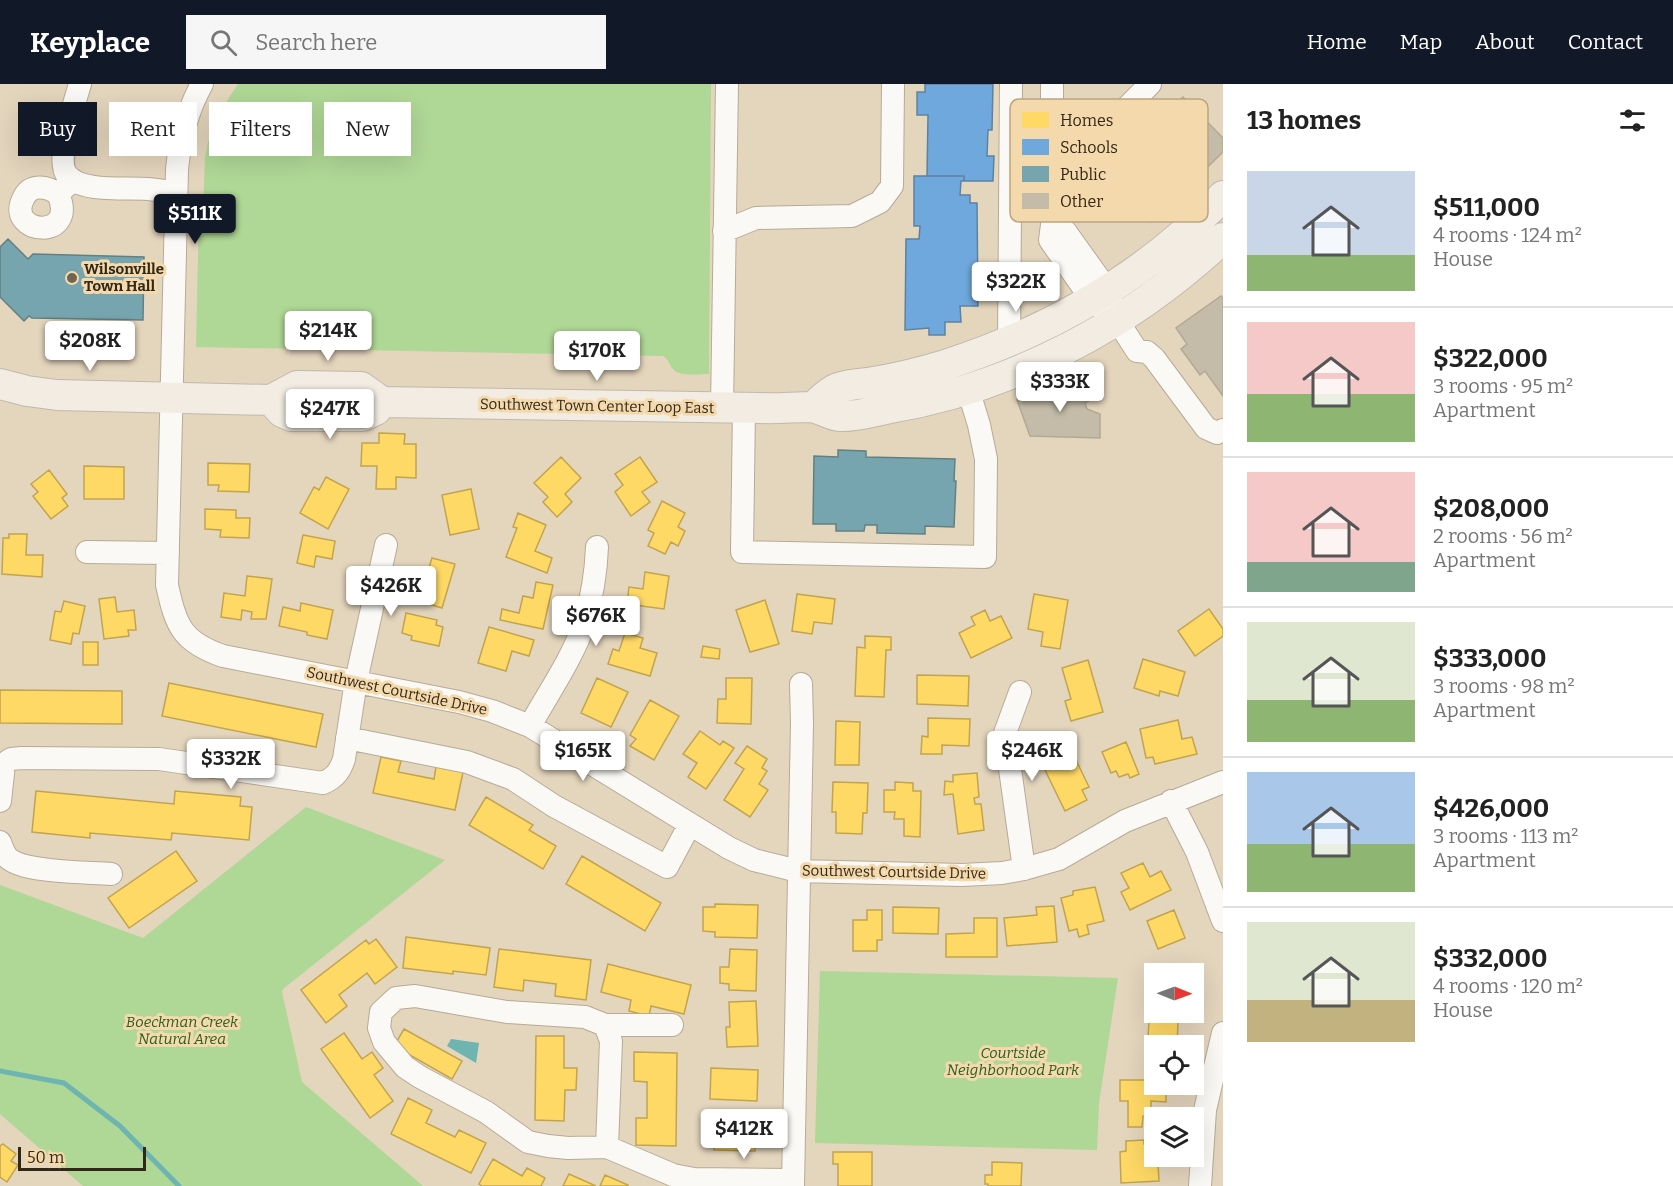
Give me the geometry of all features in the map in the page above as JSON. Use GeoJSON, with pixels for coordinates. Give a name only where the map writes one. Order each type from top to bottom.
{"type":"FeatureCollection","features":[{"type":"Feature","properties":{"kind":"main road"},"geometry":{"type":"LineString","coordinates":[[1208,211],[1223,196]]}},
{"type":"Feature","properties":{"kind":"main road"},"geometry":{"type":"LineString","coordinates":[[813,407],[836,388],[941,366],[1009,342],[1052,322],[1100,296],[1166,249],[1197,222]]}},
{"type":"Feature","properties":{"kind":"main road","name":"Southwest Town Center Loop East"},"geometry":{"type":"LineString","coordinates":[[0,384],[57,395],[270,400],[282,412],[291,416],[366,416],[376,411],[382,402],[733,408],[813,407],[839,417],[849,416],[911,405],[968,388],[1033,364],[1117,320],[1220,246]]}},
{"type":"Feature","properties":{"kind":"street"},"geometry":{"type":"LineString","coordinates":[[80,84],[67,130],[63,164],[66,187],[80,184],[176,193]]}},
{"type":"Feature","properties":{"kind":"street","name":"Southwest Courtside Drive"},"geometry":{"type":"LineString","coordinates":[[202,84],[190,108],[182,133],[176,193],[167,585],[174,615],[180,628],[205,650],[223,656],[356,681],[492,711],[530,726],[690,824],[754,860],[798,872],[962,875],[1002,873],[1024,869],[1059,859],[1125,821],[1223,782]]}},
{"type":"Feature","properties":{"kind":"street"},"geometry":{"type":"LineString","coordinates":[[727,84],[724,231],[742,552],[985,556],[986,459],[968,388]]}},
{"type":"Feature","properties":{"kind":"street"},"geometry":{"type":"LineString","coordinates":[[724,231],[756,218],[852,216],[880,202],[892,186],[893,84]]}},
{"type":"Feature","properties":{"kind":"street"},"geometry":{"type":"LineString","coordinates":[[1011,84],[1011,99]]}},
{"type":"Feature","properties":{"kind":"street"},"geometry":{"type":"LineString","coordinates":[[1135,99],[1150,84]]}},
{"type":"Feature","properties":{"kind":"street"},"geometry":{"type":"LineString","coordinates":[[1009,342],[1010,213]]}},
{"type":"Feature","properties":{"kind":"street"},"geometry":{"type":"LineString","coordinates":[[1052,222],[1052,225],[1065,231],[1100,296],[1137,351],[1147,352],[1154,358],[1206,428],[1217,433],[1223,430]]}},
{"type":"Feature","properties":{"kind":"street"},"geometry":{"type":"LineString","coordinates":[[0,801],[4,764],[11,759],[22,758],[166,760],[323,783],[333,779],[340,770],[356,681],[386,545]]}},
{"type":"Feature","properties":{"kind":"street"},"geometry":{"type":"LineString","coordinates":[[530,726],[584,624],[595,582],[597,547]]}},
{"type":"Feature","properties":{"kind":"street"},"geometry":{"type":"LineString","coordinates":[[87,552],[168,553]]}},
{"type":"Feature","properties":{"kind":"street"},"geometry":{"type":"LineString","coordinates":[[672,1025],[605,1025],[585,1017],[507,1012],[415,996],[396,998],[381,1012],[379,1028],[384,1042],[405,1067],[435,1086],[486,1112],[528,1142],[568,1148],[606,1147],[673,1175],[694,1179],[793,1183],[801,684]]}},
{"type":"Feature","properties":{"kind":"street"},"geometry":{"type":"LineString","coordinates":[[1020,692],[1005,733],[1024,869]]}},
{"type":"Feature","properties":{"kind":"street"},"geometry":{"type":"LineString","coordinates":[[347,738],[467,762],[513,779],[554,806],[667,867],[690,824]]}},
{"type":"Feature","properties":{"kind":"street"},"geometry":{"type":"LineString","coordinates":[[1171,801],[1197,852],[1223,921]]}},
{"type":"Feature","properties":{"kind":"street"},"geometry":{"type":"LineString","coordinates":[[0,842],[6,857],[14,863],[34,868],[111,874]]}},
{"type":"Feature","properties":{"kind":"street"},"geometry":{"type":"LineString","coordinates":[[605,1025],[611,1041],[606,1147]]}},
{"type":"Feature","properties":{"kind":"street"},"geometry":{"type":"LineString","coordinates":[[1200,1186],[1205,1110],[1223,1033]]}},
{"type":"Feature","properties":{"kind":"green space"},"geometry":{"type":"Polygon","coordinates":[[[238,84],[711,84],[709,374],[676,372],[663,356],[196,347],[199,213],[203,213],[205,158],[209,140],[209,156],[312,156],[312,102],[226,102],[238,84]]]}},
{"type":"Feature","properties":{"kind":"green space","name":"Boeckman Creek Natural Area"},"geometry":{"type":"Polygon","coordinates":[[[306,807],[445,860],[282,992],[302,1082],[423,1186],[83,1186],[0,1114],[0,885],[143,938],[306,807]]]}},
{"type":"Feature","properties":{"kind":"green space","name":"Courtside Neighborhood Park"},"geometry":{"type":"Polygon","coordinates":[[[820,971],[1118,978],[1099,1103],[1097,1150],[815,1143],[820,971]]]}},
{"type":"Feature","properties":{"kind":"water"},"geometry":{"type":"Polygon","coordinates":[[[451,1039],[479,1043],[476,1063],[447,1046],[451,1039]]]}},
{"type":"Feature","properties":{"kind":"building: Homes"},"geometry":{"type":"Polygon","coordinates":[[[379,433],[405,434],[404,444],[416,444],[416,478],[396,477],[396,489],[376,489],[377,466],[361,466],[362,443],[379,443],[379,433]]]}},
{"type":"Feature","properties":{"kind":"building: Homes"},"geometry":{"type":"Polygon","coordinates":[[[561,457],[581,478],[565,494],[572,502],[557,517],[543,502],[548,497],[534,483],[561,457]]]}},
{"type":"Feature","properties":{"kind":"building: Homes"},"geometry":{"type":"Polygon","coordinates":[[[640,457],[657,482],[642,492],[650,502],[631,516],[615,492],[623,485],[615,474],[640,457]]]}},
{"type":"Feature","properties":{"kind":"building: Homes"},"geometry":{"type":"Polygon","coordinates":[[[208,463],[250,464],[249,492],[218,491],[219,485],[208,485],[208,463]]]}},
{"type":"Feature","properties":{"kind":"building: Homes"},"geometry":{"type":"Polygon","coordinates":[[[84,466],[124,467],[124,499],[84,499],[84,466]]]}},
{"type":"Feature","properties":{"kind":"building: Homes"},"geometry":{"type":"Polygon","coordinates":[[[49,470],[67,494],[62,498],[68,506],[51,519],[33,496],[38,492],[31,484],[49,470]]]}},
{"type":"Feature","properties":{"kind":"building: Homes"},"geometry":{"type":"Polygon","coordinates":[[[326,477],[349,489],[328,529],[300,513],[314,487],[319,490],[326,477]]]}},
{"type":"Feature","properties":{"kind":"building: Homes"},"geometry":{"type":"Polygon","coordinates":[[[471,489],[479,529],[450,535],[442,495],[471,489]]]}},
{"type":"Feature","properties":{"kind":"building: Homes"},"geometry":{"type":"Polygon","coordinates":[[[662,501],[685,513],[678,527],[685,531],[678,546],[671,542],[665,554],[648,546],[654,533],[648,530],[662,501]]]}},
{"type":"Feature","properties":{"kind":"building: Homes"},"geometry":{"type":"Polygon","coordinates":[[[205,509],[236,510],[236,518],[250,518],[249,538],[220,537],[221,530],[205,529],[205,509]]]}},
{"type":"Feature","properties":{"kind":"building: Homes"},"geometry":{"type":"Polygon","coordinates":[[[518,513],[546,525],[535,551],[552,558],[547,573],[506,557],[517,528],[513,527],[518,513]]]}},
{"type":"Feature","properties":{"kind":"building: Homes"},"geometry":{"type":"Polygon","coordinates":[[[9,534],[27,534],[26,555],[43,555],[42,577],[2,574],[3,538],[9,538],[9,534]]]}},
{"type":"Feature","properties":{"kind":"building: Homes"},"geometry":{"type":"Polygon","coordinates":[[[303,535],[335,541],[332,559],[316,556],[314,567],[297,563],[303,535]]]}},
{"type":"Feature","properties":{"kind":"building: Homes"},"geometry":{"type":"Polygon","coordinates":[[[432,558],[455,564],[442,608],[419,601],[432,558]]]}},
{"type":"Feature","properties":{"kind":"building: Homes"},"geometry":{"type":"Polygon","coordinates":[[[645,572],[669,576],[664,609],[627,604],[629,587],[643,589],[645,572]]]}},
{"type":"Feature","properties":{"kind":"building: Homes"},"geometry":{"type":"Polygon","coordinates":[[[247,576],[272,579],[266,619],[251,619],[252,612],[242,610],[241,620],[221,617],[224,593],[245,596],[247,576]]]}},
{"type":"Feature","properties":{"kind":"building: Homes"},"geometry":{"type":"Polygon","coordinates":[[[536,582],[553,585],[543,629],[500,620],[502,609],[519,613],[523,596],[533,598],[536,582]]]}},
{"type":"Feature","properties":{"kind":"building: Homes"},"geometry":{"type":"Polygon","coordinates":[[[797,594],[835,599],[832,624],[814,622],[812,634],[792,631],[797,594]]]}},
{"type":"Feature","properties":{"kind":"building: Homes"},"geometry":{"type":"Polygon","coordinates":[[[1034,594],[1068,600],[1060,649],[1041,646],[1043,632],[1028,629],[1034,594]]]}},
{"type":"Feature","properties":{"kind":"building: Homes"},"geometry":{"type":"Polygon","coordinates":[[[115,597],[117,612],[134,610],[136,630],[128,630],[129,636],[104,639],[99,599],[115,597]]]}},
{"type":"Feature","properties":{"kind":"building: Homes"},"geometry":{"type":"Polygon","coordinates":[[[765,600],[779,644],[750,652],[736,610],[765,600]]]}},
{"type":"Feature","properties":{"kind":"building: Homes"},"geometry":{"type":"Polygon","coordinates":[[[64,601],[85,606],[79,634],[73,633],[71,644],[50,640],[55,611],[61,612],[64,601]]]}},
{"type":"Feature","properties":{"kind":"building: Homes"},"geometry":{"type":"Polygon","coordinates":[[[301,603],[333,610],[327,639],[279,626],[283,607],[300,611],[301,603]]]}},
{"type":"Feature","properties":{"kind":"building: Homes"},"geometry":{"type":"Polygon","coordinates":[[[1209,609],[1223,629],[1223,636],[1195,656],[1178,631],[1209,609]]]}},
{"type":"Feature","properties":{"kind":"building: Homes"},"geometry":{"type":"Polygon","coordinates":[[[985,610],[990,621],[1001,616],[1012,638],[971,658],[959,633],[975,625],[971,617],[985,610]]]}},
{"type":"Feature","properties":{"kind":"building: Homes"},"geometry":{"type":"Polygon","coordinates":[[[406,613],[437,620],[436,625],[443,627],[439,646],[411,640],[412,636],[402,633],[406,613]]]}},
{"type":"Feature","properties":{"kind":"building: Homes"},"geometry":{"type":"Polygon","coordinates":[[[489,627],[534,640],[529,656],[512,651],[506,671],[478,663],[489,627]]]}},
{"type":"Feature","properties":{"kind":"building: Homes"},"geometry":{"type":"Polygon","coordinates":[[[625,633],[643,638],[640,648],[657,653],[650,676],[608,664],[613,649],[619,651],[625,633]]]}},
{"type":"Feature","properties":{"kind":"building: Homes"},"geometry":{"type":"Polygon","coordinates":[[[865,636],[891,637],[891,650],[886,650],[884,697],[855,696],[857,647],[865,648],[865,636]]]}},
{"type":"Feature","properties":{"kind":"building: Homes"},"geometry":{"type":"Polygon","coordinates":[[[83,642],[98,642],[98,665],[83,665],[83,642]]]}},
{"type":"Feature","properties":{"kind":"building: Homes"},"geometry":{"type":"Polygon","coordinates":[[[703,646],[720,649],[719,659],[701,657],[703,646]]]}},
{"type":"Feature","properties":{"kind":"building: Homes"},"geometry":{"type":"Polygon","coordinates":[[[1143,659],[1185,672],[1178,696],[1160,691],[1159,696],[1134,688],[1143,659]]]}},
{"type":"Feature","properties":{"kind":"building: Homes"},"geometry":{"type":"Polygon","coordinates":[[[1088,660],[1103,712],[1071,721],[1065,701],[1071,699],[1062,668],[1088,660]]]}},
{"type":"Feature","properties":{"kind":"building: Homes"},"geometry":{"type":"Polygon","coordinates":[[[917,675],[969,676],[968,706],[917,704],[917,675]]]}},
{"type":"Feature","properties":{"kind":"building: Homes"},"geometry":{"type":"Polygon","coordinates":[[[597,678],[628,692],[611,727],[581,713],[597,678]]]}},
{"type":"Feature","properties":{"kind":"building: Homes"},"geometry":{"type":"Polygon","coordinates":[[[726,678],[752,678],[751,724],[717,723],[718,699],[726,699],[726,678]]]}},
{"type":"Feature","properties":{"kind":"building: Homes"},"geometry":{"type":"Polygon","coordinates":[[[169,683],[323,714],[316,747],[162,716],[169,683]]]}},
{"type":"Feature","properties":{"kind":"building: Homes"},"geometry":{"type":"Polygon","coordinates":[[[0,690],[122,691],[122,724],[0,723],[0,690]]]}},
{"type":"Feature","properties":{"kind":"building: Homes"},"geometry":{"type":"Polygon","coordinates":[[[650,700],[679,716],[654,760],[630,746],[636,739],[630,735],[650,700]]]}},
{"type":"Feature","properties":{"kind":"building: Homes"},"geometry":{"type":"Polygon","coordinates":[[[928,718],[970,719],[969,746],[942,745],[942,754],[921,754],[922,736],[928,737],[928,718]]]}},
{"type":"Feature","properties":{"kind":"building: Homes"},"geometry":{"type":"Polygon","coordinates":[[[1178,720],[1182,739],[1192,737],[1197,754],[1155,764],[1153,757],[1146,758],[1140,729],[1178,720]]]}},
{"type":"Feature","properties":{"kind":"building: Homes"},"geometry":{"type":"Polygon","coordinates":[[[836,721],[860,722],[859,765],[835,765],[836,721]]]}},
{"type":"Feature","properties":{"kind":"building: Homes"},"geometry":{"type":"Polygon","coordinates":[[[700,731],[720,745],[723,741],[734,748],[706,789],[688,777],[697,763],[683,754],[700,731]]]}},
{"type":"Feature","properties":{"kind":"building: Homes"},"geometry":{"type":"Polygon","coordinates":[[[1126,742],[1139,774],[1130,778],[1128,774],[1119,777],[1116,771],[1111,773],[1102,752],[1126,742]]]}},
{"type":"Feature","properties":{"kind":"building: Homes"},"geometry":{"type":"Polygon","coordinates":[[[747,746],[767,759],[762,768],[767,771],[759,784],[768,790],[750,817],[724,800],[744,769],[735,763],[747,746]]]}},
{"type":"Feature","properties":{"kind":"building: Homes"},"geometry":{"type":"Polygon","coordinates":[[[1074,756],[1089,787],[1082,790],[1087,800],[1065,811],[1045,770],[1074,756]]]}},
{"type":"Feature","properties":{"kind":"building: Homes"},"geometry":{"type":"Polygon","coordinates":[[[381,757],[401,761],[398,772],[434,779],[436,767],[463,772],[455,810],[373,793],[381,757]]]}},
{"type":"Feature","properties":{"kind":"building: Homes"},"geometry":{"type":"Polygon","coordinates":[[[977,773],[979,797],[974,798],[975,804],[981,804],[984,830],[958,834],[953,794],[944,795],[945,781],[953,782],[953,775],[977,773]]]}},
{"type":"Feature","properties":{"kind":"building: Homes"},"geometry":{"type":"Polygon","coordinates":[[[833,782],[868,783],[867,813],[863,813],[862,834],[836,833],[836,812],[832,812],[833,782]]]}},
{"type":"Feature","properties":{"kind":"building: Homes"},"geometry":{"type":"Polygon","coordinates":[[[895,782],[913,783],[913,791],[921,791],[920,837],[904,836],[904,819],[894,819],[895,812],[884,812],[884,790],[895,790],[895,782]]]}},
{"type":"Feature","properties":{"kind":"building: Homes"},"geometry":{"type":"Polygon","coordinates":[[[36,791],[174,804],[175,791],[241,797],[240,806],[252,807],[249,840],[172,833],[171,840],[90,833],[90,838],[32,832],[36,791]]]}},
{"type":"Feature","properties":{"kind":"building: Homes"},"geometry":{"type":"Polygon","coordinates":[[[486,797],[533,825],[529,830],[556,846],[543,869],[469,825],[486,797]]]}},
{"type":"Feature","properties":{"kind":"building: Homes"},"geometry":{"type":"Polygon","coordinates":[[[176,851],[197,881],[129,928],[108,898],[176,851]]]}},
{"type":"Feature","properties":{"kind":"building: Homes"},"geometry":{"type":"Polygon","coordinates":[[[582,856],[661,903],[645,931],[566,884],[582,856]]]}},
{"type":"Feature","properties":{"kind":"building: Homes"},"geometry":{"type":"Polygon","coordinates":[[[1143,863],[1150,877],[1161,871],[1171,890],[1130,910],[1121,892],[1129,888],[1121,873],[1143,863]]]}},
{"type":"Feature","properties":{"kind":"building: Homes"},"geometry":{"type":"Polygon","coordinates":[[[1095,887],[1104,921],[1087,925],[1089,934],[1079,937],[1077,929],[1069,931],[1061,898],[1073,895],[1073,891],[1095,887]]]}},
{"type":"Feature","properties":{"kind":"building: Homes"},"geometry":{"type":"Polygon","coordinates":[[[715,904],[758,905],[757,938],[715,937],[715,932],[703,931],[703,907],[715,907],[715,904]]]}},
{"type":"Feature","properties":{"kind":"building: Homes"},"geometry":{"type":"Polygon","coordinates":[[[1054,906],[1057,942],[1007,946],[1004,918],[1037,915],[1036,907],[1054,906]]]}},
{"type":"Feature","properties":{"kind":"building: Homes"},"geometry":{"type":"Polygon","coordinates":[[[893,907],[939,908],[938,934],[893,933],[893,907]]]}},
{"type":"Feature","properties":{"kind":"building: Homes"},"geometry":{"type":"Polygon","coordinates":[[[867,910],[882,910],[882,940],[877,940],[877,951],[853,951],[853,920],[867,920],[867,910]]]}},
{"type":"Feature","properties":{"kind":"building: Homes"},"geometry":{"type":"Polygon","coordinates":[[[1174,910],[1185,938],[1158,949],[1147,921],[1174,910]]]}},
{"type":"Feature","properties":{"kind":"building: Homes"},"geometry":{"type":"Polygon","coordinates":[[[974,918],[997,918],[997,957],[946,957],[946,934],[974,933],[974,918]]]}},
{"type":"Feature","properties":{"kind":"building: Homes"},"geometry":{"type":"Polygon","coordinates":[[[406,937],[490,948],[486,975],[403,968],[406,937]]]}},
{"type":"Feature","properties":{"kind":"building: Homes"},"geometry":{"type":"Polygon","coordinates":[[[376,939],[397,967],[375,984],[367,973],[339,995],[347,1006],[326,1023],[301,990],[366,940],[369,944],[376,939]]]}},
{"type":"Feature","properties":{"kind":"building: Homes"},"geometry":{"type":"Polygon","coordinates":[[[499,949],[591,960],[586,1000],[555,996],[556,984],[524,980],[523,991],[494,987],[499,949]]]}},
{"type":"Feature","properties":{"kind":"building: Homes"},"geometry":{"type":"Polygon","coordinates":[[[730,949],[757,950],[756,991],[729,990],[729,984],[720,983],[720,967],[729,967],[730,949]]]}},
{"type":"Feature","properties":{"kind":"building: Homes"},"geometry":{"type":"Polygon","coordinates":[[[608,964],[691,985],[684,1014],[651,1006],[649,1016],[629,1011],[631,1000],[601,992],[608,964]]]}},
{"type":"Feature","properties":{"kind":"building: Homes"},"geometry":{"type":"Polygon","coordinates":[[[756,1001],[758,1046],[727,1047],[726,1027],[730,1027],[729,1002],[756,1001]]]}},
{"type":"Feature","properties":{"kind":"building: Homes"},"geometry":{"type":"Polygon","coordinates":[[[1149,1023],[1178,1023],[1177,1035],[1148,1035],[1149,1023]]]}},
{"type":"Feature","properties":{"kind":"building: Homes"},"geometry":{"type":"Polygon","coordinates":[[[404,1029],[462,1061],[452,1079],[394,1046],[404,1029]]]}},
{"type":"Feature","properties":{"kind":"building: Homes"},"geometry":{"type":"Polygon","coordinates":[[[344,1033],[362,1059],[372,1052],[383,1068],[374,1075],[393,1101],[370,1118],[321,1049],[344,1033]]]}},
{"type":"Feature","properties":{"kind":"building: Homes"},"geometry":{"type":"Polygon","coordinates":[[[536,1036],[564,1036],[564,1068],[577,1068],[576,1090],[565,1090],[564,1121],[535,1120],[536,1036]]]}},
{"type":"Feature","properties":{"kind":"building: Homes"},"geometry":{"type":"Polygon","coordinates":[[[634,1052],[677,1053],[676,1146],[636,1145],[636,1118],[647,1118],[647,1082],[634,1081],[634,1052]]]}},
{"type":"Feature","properties":{"kind":"building: Homes"},"geometry":{"type":"Polygon","coordinates":[[[711,1068],[758,1070],[757,1101],[710,1099],[711,1068]]]}},
{"type":"Feature","properties":{"kind":"building: Homes"},"geometry":{"type":"Polygon","coordinates":[[[1120,1080],[1144,1080],[1144,1095],[1166,1095],[1166,1102],[1151,1101],[1151,1107],[1144,1107],[1142,1127],[1128,1127],[1128,1101],[1120,1101],[1120,1080]]]}},
{"type":"Feature","properties":{"kind":"building: Homes"},"geometry":{"type":"Polygon","coordinates":[[[408,1098],[432,1110],[426,1123],[455,1137],[459,1130],[486,1143],[471,1173],[391,1134],[408,1098]]]}},
{"type":"Feature","properties":{"kind":"building: Homes"},"geometry":{"type":"Polygon","coordinates":[[[715,1115],[756,1116],[755,1151],[714,1150],[714,1142],[705,1142],[705,1135],[714,1135],[715,1115]]]}},
{"type":"Feature","properties":{"kind":"building: Homes"},"geometry":{"type":"Polygon","coordinates":[[[1144,1140],[1144,1167],[1158,1167],[1159,1181],[1121,1183],[1120,1152],[1126,1151],[1126,1141],[1144,1140]]]}},
{"type":"Feature","properties":{"kind":"building: Homes"},"geometry":{"type":"Polygon","coordinates":[[[3,1144],[16,1154],[11,1161],[18,1165],[7,1182],[0,1177],[0,1146],[3,1144]]]}},
{"type":"Feature","properties":{"kind":"building: Homes"},"geometry":{"type":"Polygon","coordinates":[[[833,1152],[872,1152],[872,1186],[838,1186],[838,1164],[833,1164],[833,1152]]]}},
{"type":"Feature","properties":{"kind":"building: Homes"},"geometry":{"type":"Polygon","coordinates":[[[493,1159],[522,1176],[527,1168],[545,1178],[541,1186],[482,1186],[479,1184],[493,1159]]]}},
{"type":"Feature","properties":{"kind":"building: Homes"},"geometry":{"type":"Polygon","coordinates":[[[992,1162],[1022,1163],[1021,1186],[988,1186],[985,1184],[985,1175],[992,1175],[992,1162]]]}},
{"type":"Feature","properties":{"kind":"building: Homes"},"geometry":{"type":"Polygon","coordinates":[[[569,1174],[596,1186],[563,1186],[569,1174]]]}},
{"type":"Feature","properties":{"kind":"building: Homes"},"geometry":{"type":"Polygon","coordinates":[[[605,1175],[628,1185],[628,1186],[600,1186],[605,1175]]]}},
{"type":"Feature","properties":{"kind":"building: Schools"},"geometry":{"type":"Polygon","coordinates":[[[925,84],[993,84],[992,130],[988,130],[987,156],[994,156],[993,181],[964,181],[964,176],[927,176],[928,115],[917,115],[917,92],[925,92],[925,84]]]}},
{"type":"Feature","properties":{"kind":"building: Schools"},"geometry":{"type":"Polygon","coordinates":[[[914,176],[964,176],[964,181],[961,181],[960,195],[970,195],[970,203],[977,203],[978,306],[960,306],[961,322],[945,322],[945,335],[929,335],[929,328],[905,330],[906,239],[919,239],[920,226],[914,226],[914,176]]]}},
{"type":"Feature","properties":{"kind":"building: Public","name":"Wilsonville Town Hall"},"geometry":{"type":"Polygon","coordinates":[[[8,239],[28,259],[33,254],[144,257],[143,320],[32,318],[29,316],[24,321],[0,297],[0,247],[8,239]]]}},
{"type":"Feature","properties":{"kind":"building: Public"},"geometry":{"type":"Polygon","coordinates":[[[838,450],[866,451],[866,457],[955,459],[954,527],[925,526],[925,534],[877,533],[877,525],[865,525],[864,531],[836,531],[836,524],[813,524],[814,456],[838,457],[838,450]]]}},
{"type":"Feature","properties":{"kind":"building: Other"},"geometry":{"type":"Polygon","coordinates":[[[1208,123],[1223,138],[1223,152],[1208,167],[1208,123]]]}},
{"type":"Feature","properties":{"kind":"building: Other"},"geometry":{"type":"Polygon","coordinates":[[[1221,296],[1223,298],[1223,396],[1205,371],[1200,375],[1181,349],[1187,344],[1176,328],[1221,296]]]}},
{"type":"Feature","properties":{"kind":"building: Other"},"geometry":{"type":"Polygon","coordinates":[[[1077,378],[1090,400],[1085,403],[1087,409],[1100,414],[1100,438],[1030,436],[1017,400],[1077,378]]]}},
{"type":"Feature","properties":{"kind":"waterway"},"geometry":{"type":"LineString","coordinates":[[0,1071],[64,1083],[120,1126],[179,1186]]}},
{"type":"Feature","properties":{"kind":"place","name":"Wilsonville Town Hall"},"geometry":{"type":"Point","coordinates":[72,278]}}]}
